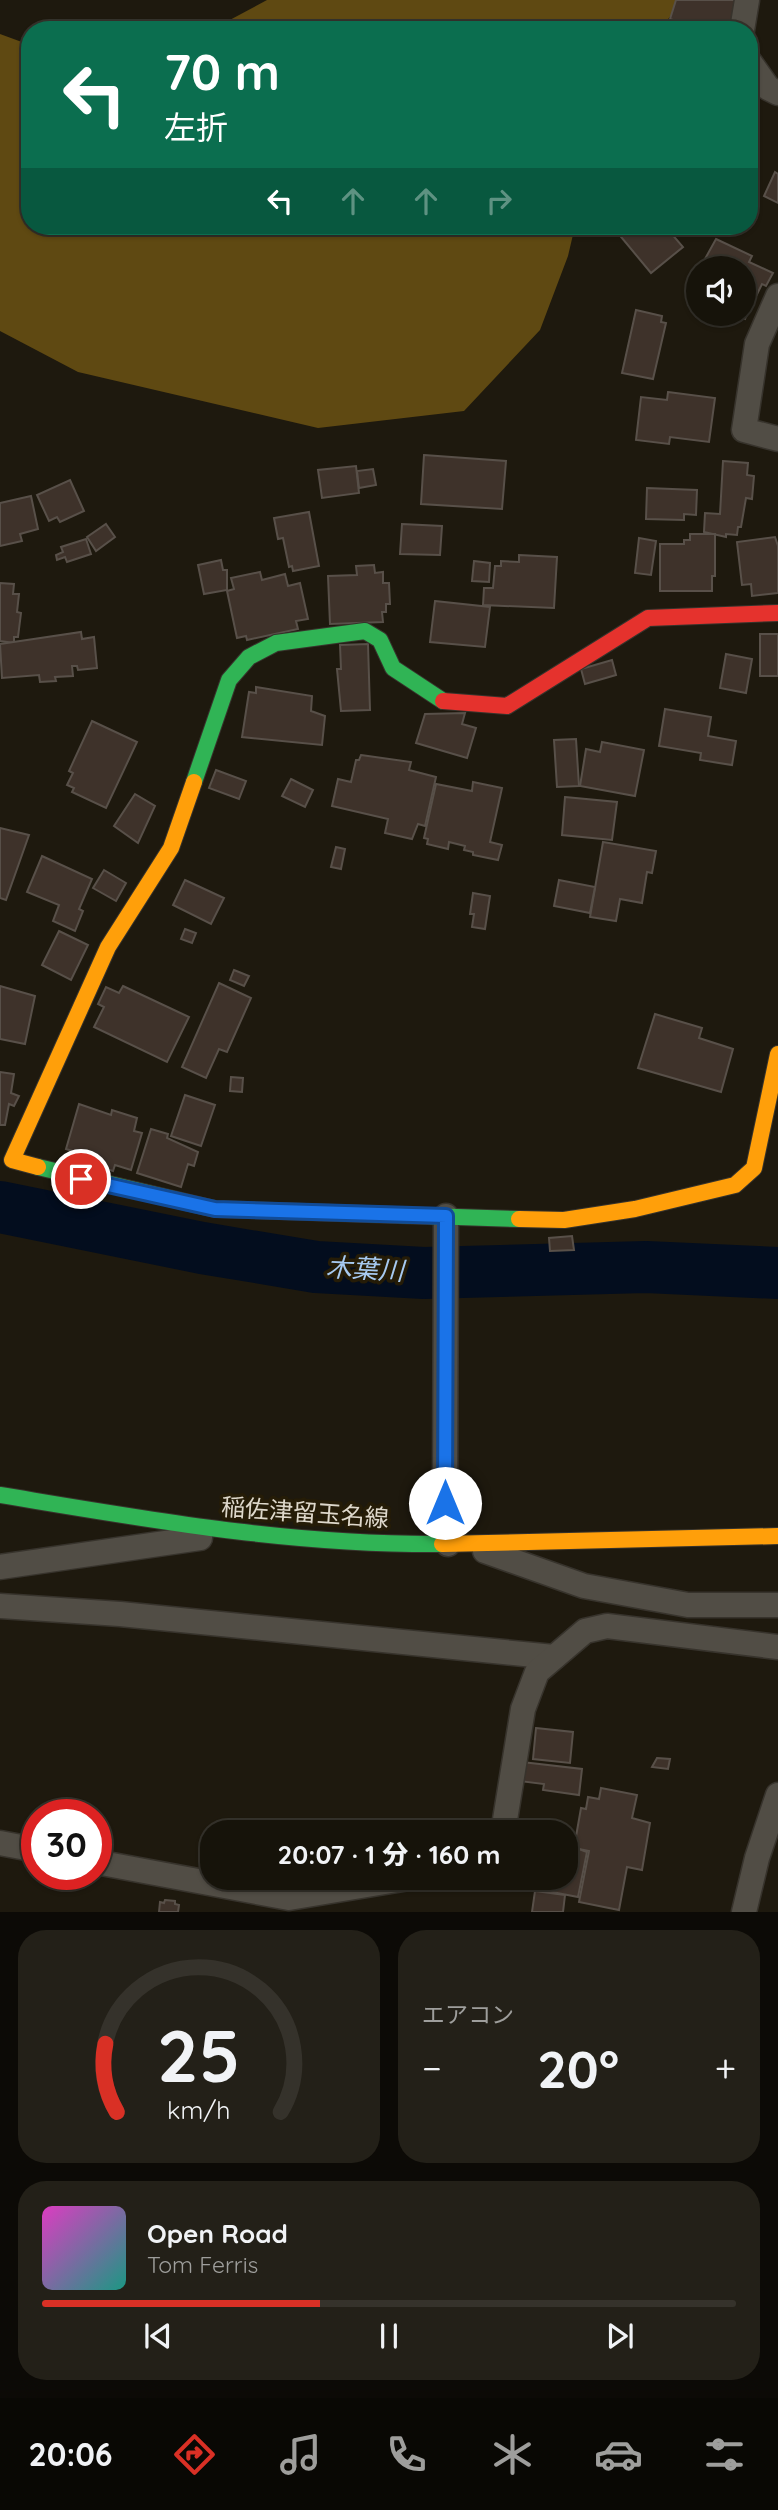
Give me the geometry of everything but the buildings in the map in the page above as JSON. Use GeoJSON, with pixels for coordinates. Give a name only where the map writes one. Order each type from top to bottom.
{"type":"FeatureCollection","features":[{"type":"Feature","properties":{"kind":"street"},"geometry":{"type":"LineString","coordinates":[[744,21],[747,0]]}},
{"type":"Feature","properties":{"kind":"street"},"geometry":{"type":"LineString","coordinates":[[758,74],[768,88],[777,93]]}},
{"type":"Feature","properties":{"kind":"street"},"geometry":{"type":"LineString","coordinates":[[758,97],[777,93]]}},
{"type":"Feature","properties":{"kind":"street"},"geometry":{"type":"LineString","coordinates":[[778,296],[757,344],[744,429],[778,439]]}},
{"type":"Feature","properties":{"kind":"street"},"geometry":{"type":"LineString","coordinates":[[778,613],[648,618],[507,706],[442,701],[393,668],[380,640],[365,631],[276,643],[249,657],[229,680],[171,848],[108,947],[6,1158],[81,1179],[215,1209],[446,1225],[564,1220],[635,1209],[735,1185],[766,1165],[778,1054]]}},
{"type":"Feature","properties":{"kind":"street"},"geometry":{"type":"LineString","coordinates":[[446,1225],[445,1503],[456,1544],[584,1586],[688,1605],[778,1605]]}},
{"type":"Feature","properties":{"kind":"street","name":"稲佐津留玉名線"},"geometry":{"type":"LineString","coordinates":[[0,1494],[232,1533],[456,1544],[778,1536]]}},
{"type":"Feature","properties":{"kind":"street"},"geometry":{"type":"LineString","coordinates":[[4,1565],[232,1533]]}},
{"type":"Feature","properties":{"kind":"street"},"geometry":{"type":"LineString","coordinates":[[0,1606],[120,1614],[554,1657]]}},
{"type":"Feature","properties":{"kind":"street"},"geometry":{"type":"LineString","coordinates":[[505,1820],[523,1709],[537,1672],[584,1631],[607,1626],[778,1647]]}},
{"type":"Feature","properties":{"kind":"street"},"geometry":{"type":"LineString","coordinates":[[744,1912],[757,1858],[778,1795]]}},
{"type":"Feature","properties":{"kind":"street"},"geometry":{"type":"LineString","coordinates":[[0,1843],[21,1847]]}},
{"type":"Feature","properties":{"kind":"street"},"geometry":{"type":"LineString","coordinates":[[112,1865],[200,1881]]}},
{"type":"Feature","properties":{"kind":"street"},"geometry":{"type":"LineString","coordinates":[[246,1890],[289,1898],[337,1890]]}},
{"type":"Feature","properties":{"kind":"shaded area"},"geometry":{"type":"Polygon","coordinates":[[[267,0],[684,0],[666,21],[228,21],[267,0]]]}},
{"type":"Feature","properties":{"kind":"shaded area"},"geometry":{"type":"Polygon","coordinates":[[[0,34],[21,42],[21,235],[573,235],[568,256],[540,330],[464,411],[318,428],[78,372],[0,331],[0,34]]]}},
{"type":"Feature","properties":{"kind":"waterway","name":"木葉川"},"geometry":{"type":"LineString","coordinates":[[0,1207],[202,1248],[316,1267],[424,1273],[646,1267],[778,1273]]}},
{"type":"Feature","properties":{"kind":"traffic: fast"},"geometry":{"type":"LineString","coordinates":[[194,782],[229,680],[249,657],[276,643],[365,631],[380,640],[393,668],[443,701]]}},
{"type":"Feature","properties":{"kind":"traffic: fast"},"geometry":{"type":"LineString","coordinates":[[38,1167],[215,1209],[519,1219]]}},
{"type":"Feature","properties":{"kind":"traffic: fast"},"geometry":{"type":"LineString","coordinates":[[0,1495],[166,1522],[274,1536],[442,1544]]}},
{"type":"Feature","properties":{"kind":"traffic: slow"},"geometry":{"type":"LineString","coordinates":[[38,1167],[12,1160],[108,947],[171,848],[194,782]]}},
{"type":"Feature","properties":{"kind":"traffic: slow"},"geometry":{"type":"LineString","coordinates":[[519,1219],[564,1220],[635,1209],[735,1185],[754,1168],[778,1054]]}},
{"type":"Feature","properties":{"kind":"traffic: slow"},"geometry":{"type":"LineString","coordinates":[[442,1544],[778,1536]]}},
{"type":"Feature","properties":{"kind":"traffic: jam"},"geometry":{"type":"LineString","coordinates":[[443,701],[507,706],[648,618],[778,613]]}},
{"type":"Feature","properties":{"kind":"route"},"geometry":{"type":"LineString","coordinates":[[81,1179],[215,1209],[446,1216],[445,1503]]}}]}
